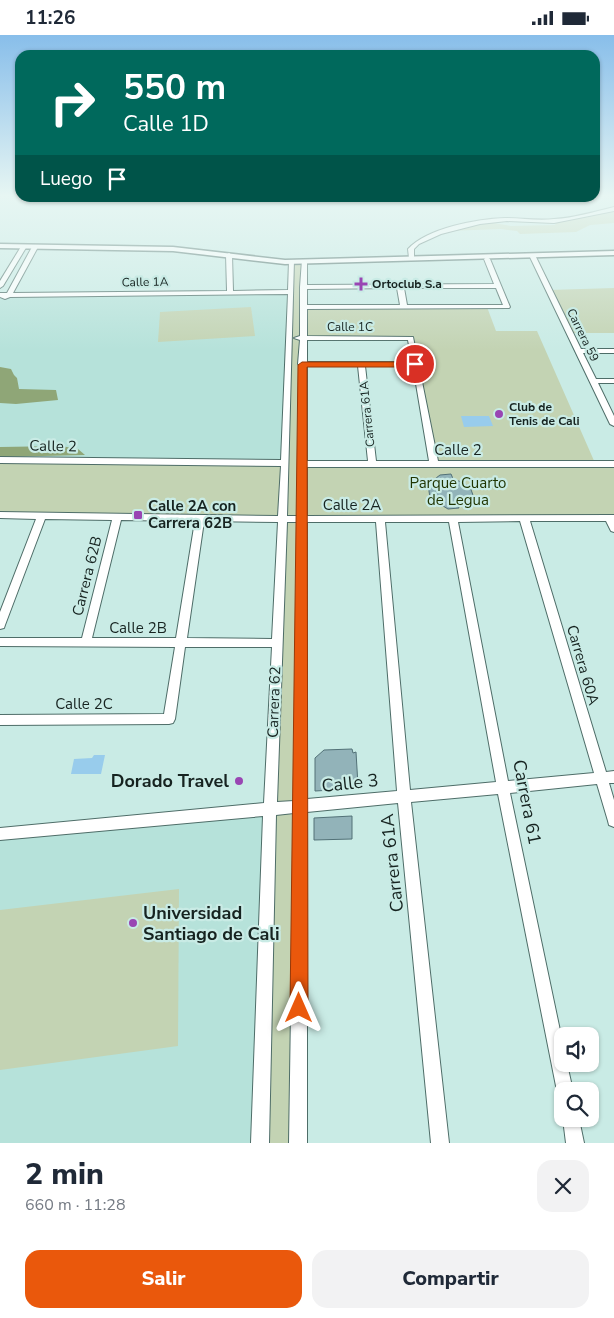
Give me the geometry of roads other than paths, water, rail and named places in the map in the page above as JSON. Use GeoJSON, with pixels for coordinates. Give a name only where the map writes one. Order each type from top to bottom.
{"type":"FeatureCollection","features":[{"type":"Feature","properties":{"kind":"main road"},"geometry":{"type":"LineString","coordinates":[[32,247],[173,249],[289,262],[487,259],[532,256]]}},
{"type":"Feature","properties":{"kind":"main road"},"geometry":{"type":"LineString","coordinates":[[304,262],[412,258],[614,255]]}},
{"type":"Feature","properties":{"kind":"street"},"geometry":{"type":"LineString","coordinates":[[0,286],[24,247]]}},
{"type":"Feature","properties":{"kind":"street"},"geometry":{"type":"LineString","coordinates":[[0,297],[9,295],[35,247]]}},
{"type":"Feature","properties":{"kind":"street"},"geometry":{"type":"LineString","coordinates":[[412,258],[411,249],[413,247]]}},
{"type":"Feature","properties":{"kind":"street"},"geometry":{"type":"LineString","coordinates":[[229,255],[230,292]]}},
{"type":"Feature","properties":{"kind":"street","name":"Carrera 59"},"geometry":{"type":"LineString","coordinates":[[532,256],[613,422]]}},
{"type":"Feature","properties":{"kind":"street"},"geometry":{"type":"LineString","coordinates":[[487,259],[510,316]]}},
{"type":"Feature","properties":{"kind":"street","name":"Carrera 62"},"geometry":{"type":"LineString","coordinates":[[260,1143],[276,643],[290,337],[291,292],[289,262]]}},
{"type":"Feature","properties":{"kind":"street","name":"Carrera 62"},"geometry":{"type":"LineString","coordinates":[[298,1143],[304,262]]}},
{"type":"Feature","properties":{"kind":"street"},"geometry":{"type":"LineString","coordinates":[[400,286],[404,307]]}},
{"type":"Feature","properties":{"kind":"street"},"geometry":{"type":"LineString","coordinates":[[303,287],[499,286]]}},
{"type":"Feature","properties":{"kind":"street","name":"Calle 1A"},"geometry":{"type":"LineString","coordinates":[[9,295],[291,292]]}},
{"type":"Feature","properties":{"kind":"street"},"geometry":{"type":"LineString","coordinates":[[303,307],[507,307]]}},
{"type":"Feature","properties":{"kind":"street","name":"Calle 1C"},"geometry":{"type":"LineString","coordinates":[[290,337],[411,338],[415,364]]}},
{"type":"Feature","properties":{"kind":"street"},"geometry":{"type":"LineString","coordinates":[[578,351],[614,351]]}},
{"type":"Feature","properties":{"kind":"street"},"geometry":{"type":"LineString","coordinates":[[302,365],[415,364],[434,464]]}},
{"type":"Feature","properties":{"kind":"street","name":"Carrera 61A"},"geometry":{"type":"LineString","coordinates":[[361,365],[372,464]]}},
{"type":"Feature","properties":{"kind":"street"},"geometry":{"type":"LineString","coordinates":[[593,381],[614,381]]}},
{"type":"Feature","properties":{"kind":"street"},"geometry":{"type":"LineString","coordinates":[[287,408],[302,408]]}},
{"type":"Feature","properties":{"kind":"street","name":"Calle 2"},"geometry":{"type":"LineString","coordinates":[[0,460],[285,463]]}},
{"type":"Feature","properties":{"kind":"street","name":"Calle 2"},"geometry":{"type":"LineString","coordinates":[[302,464],[614,463]]}},
{"type":"Feature","properties":{"kind":"street","name":"Calle 2A"},"geometry":{"type":"LineString","coordinates":[[0,515],[282,519],[612,519]]}},
{"type":"Feature","properties":{"kind":"street"},"geometry":{"type":"LineString","coordinates":[[0,625],[42,516]]}},
{"type":"Feature","properties":{"kind":"street","name":"Carrera 62B"},"geometry":{"type":"LineString","coordinates":[[86,643],[117,516]]}},
{"type":"Feature","properties":{"kind":"street"},"geometry":{"type":"LineString","coordinates":[[180,643],[200,517]]}},
{"type":"Feature","properties":{"kind":"street","name":"Carrera 60A"},"geometry":{"type":"LineString","coordinates":[[524,518],[607,778],[614,821]]}},
{"type":"Feature","properties":{"kind":"street","name":"Carrera 61A"},"geometry":{"type":"LineString","coordinates":[[380,519],[404,797],[440,1143]]}},
{"type":"Feature","properties":{"kind":"street","name":"Carrera 61"},"geometry":{"type":"LineString","coordinates":[[453,519],[503,787],[563,1082]]}},
{"type":"Feature","properties":{"kind":"street"},"geometry":{"type":"LineString","coordinates":[[612,519],[614,529]]}},
{"type":"Feature","properties":{"kind":"street","name":"Calle 2B"},"geometry":{"type":"LineString","coordinates":[[0,642],[276,643]]}},
{"type":"Feature","properties":{"kind":"street","name":"Calle 2C"},"geometry":{"type":"LineString","coordinates":[[0,720],[169,719],[180,643]]}},
{"type":"Feature","properties":{"kind":"street","name":"Calle 3"},"geometry":{"type":"LineString","coordinates":[[0,834],[607,778]]}},
{"type":"Feature","properties":{"kind":"street"},"geometry":{"type":"LineString","coordinates":[[572,1127],[576,1143]]}},
{"type":"Feature","properties":{"kind":"water"},"geometry":{"type":"Polygon","coordinates":[[[461,416],[489,416],[493,426],[464,427],[461,416]]]}},
{"type":"Feature","properties":{"kind":"water"},"geometry":{"type":"Polygon","coordinates":[[[94,755],[105,755],[101,774],[71,774],[74,759],[92,758],[94,755]]]}},
{"type":"Feature","properties":{"kind":"place","name":"Ortoclub S.a"},"geometry":{"type":"Point","coordinates":[361,284]}},
{"type":"Feature","properties":{"kind":"place","name":"Club de Tenis de Cali"},"geometry":{"type":"Point","coordinates":[499,414]}},
{"type":"Feature","properties":{"kind":"place","name":"Calle 2A con Carrera 62B"},"geometry":{"type":"Point","coordinates":[138,515]}},
{"type":"Feature","properties":{"kind":"place","name":"Dorado Travel"},"geometry":{"type":"Point","coordinates":[239,781]}},
{"type":"Feature","properties":{"kind":"place","name":"Universidad Santiago de Cali"},"geometry":{"type":"Point","coordinates":[133,923]}},
{"type":"Feature","properties":{"kind":"park label","name":"Parque Cuarto de Legua"},"geometry":{"type":"Point","coordinates":[458,492]}}]}
